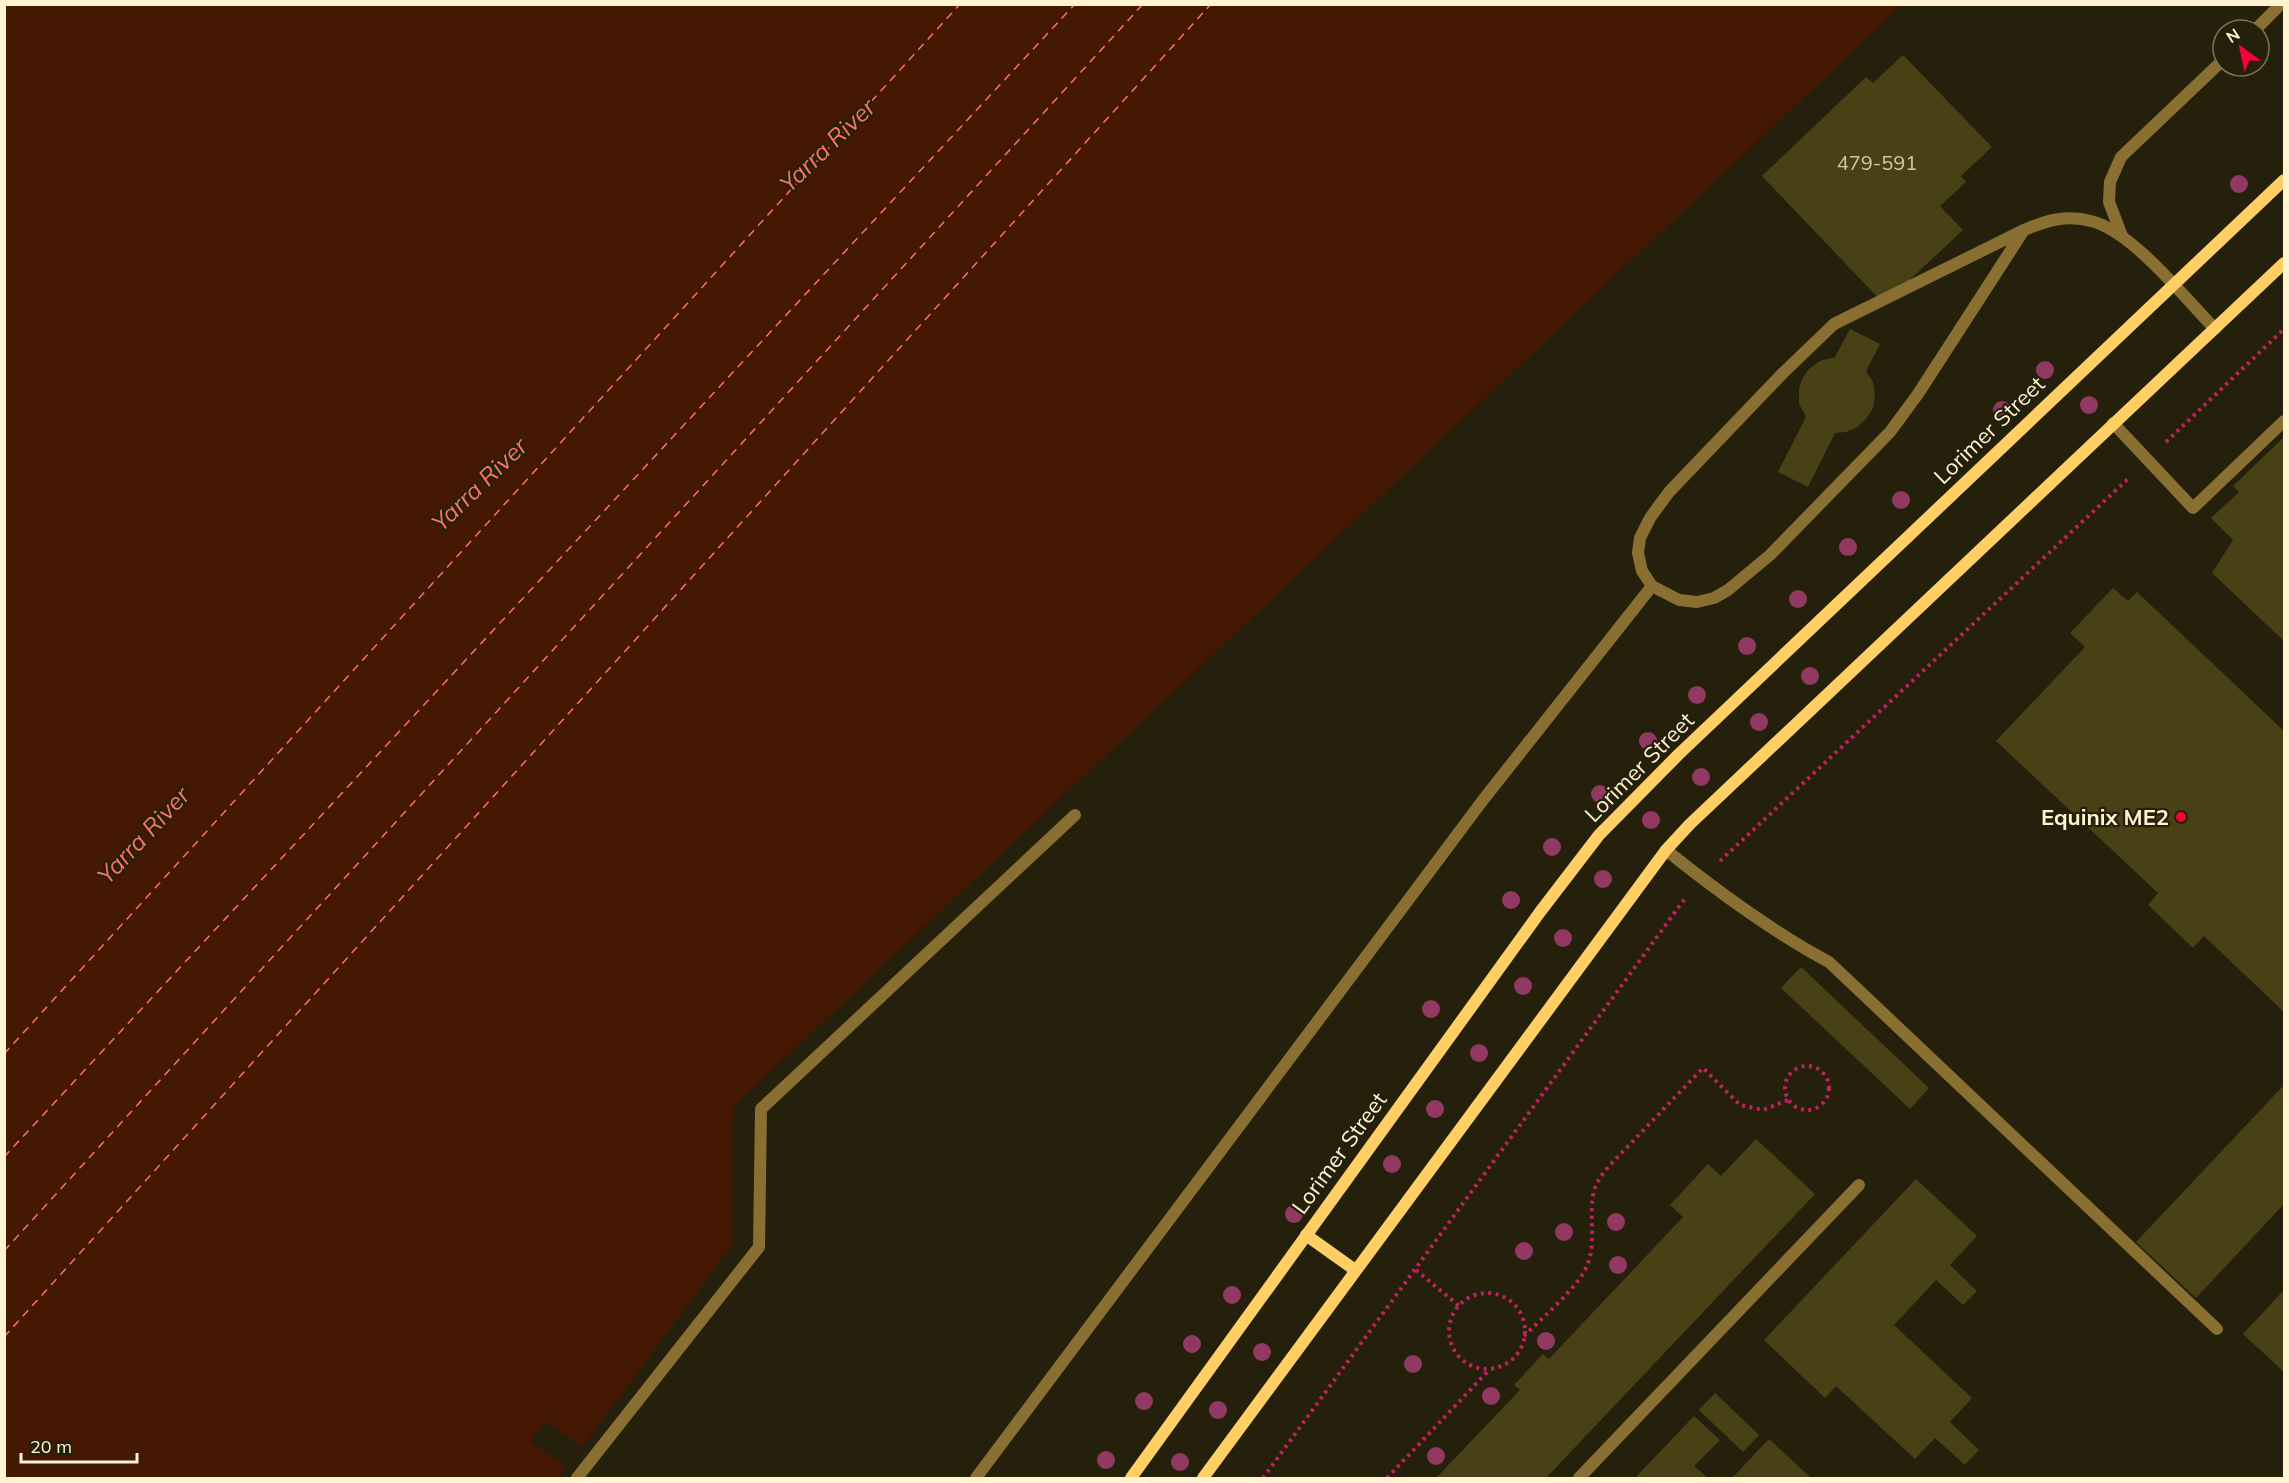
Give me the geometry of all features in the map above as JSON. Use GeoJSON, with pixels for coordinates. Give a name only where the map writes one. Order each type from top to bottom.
{"type":"FeatureCollection","features":[{"type":"Feature","properties":{"kind":"main road","name":"Lorimer Street"},"geometry":{"type":"LineString","coordinates":[[1131,1479],[1540,912],[1599,835],[1688,746],[2284,180]]}},
{"type":"Feature","properties":{"kind":"main road"},"geometry":{"type":"LineString","coordinates":[[1203,1479],[1666,850],[1690,824],[2284,263]]}},
{"type":"Feature","properties":{"kind":"main road"},"geometry":{"type":"LineString","coordinates":[[1306,1235],[1355,1270]]}},
{"type":"Feature","properties":{"kind":"lane"},"geometry":{"type":"LineString","coordinates":[[2267,18],[2281,4]]}},
{"type":"Feature","properties":{"kind":"lane"},"geometry":{"type":"LineString","coordinates":[[2122,237],[2109,202],[2110,182],[2121,157],[2211,71]]}},
{"type":"Feature","properties":{"kind":"lane"},"geometry":{"type":"LineString","coordinates":[[2024,230],[1918,394],[1890,432],[1770,555],[1728,590],[1714,598],[1696,602],[1679,600],[1652,586],[1642,571],[1638,553],[1640,538],[1650,518],[1669,492],[1783,373],[1834,324],[2024,230],[2043,222],[2073,218],[2105,225],[2146,258],[2215,329]]}},
{"type":"Feature","properties":{"kind":"lane"},"geometry":{"type":"LineString","coordinates":[[2113,423],[2193,508],[2284,421]]}},
{"type":"Feature","properties":{"kind":"lane"},"geometry":{"type":"LineString","coordinates":[[976,1479],[1483,800],[1652,586]]}},
{"type":"Feature","properties":{"kind":"lane"},"geometry":{"type":"LineString","coordinates":[[577,1479],[759,1247],[761,1109],[1075,815]]}},
{"type":"Feature","properties":{"kind":"lane"},"geometry":{"type":"LineString","coordinates":[[1666,850],[1714,889],[1798,945],[1829,962],[2217,1329]]}},
{"type":"Feature","properties":{"kind":"lane"},"geometry":{"type":"LineString","coordinates":[[1579,1479],[1859,1185]]}},
{"type":"Feature","properties":{"kind":"path"},"geometry":{"type":"LineString","coordinates":[[1809,1066],[1827,1077],[1829,1092],[1822,1105],[1815,1109],[1800,1110],[1788,1100],[1784,1086],[1795,1068],[1809,1066]]}},
{"type":"Feature","properties":{"kind":"path"},"geometry":{"type":"LineString","coordinates":[[1524,1336],[1580,1278],[1588,1265],[1593,1244],[1594,1197],[1598,1182],[1609,1166],[1704,1068],[1740,1105],[1763,1110],[1788,1100]]}},
{"type":"Feature","properties":{"kind":"path"},"geometry":{"type":"LineString","coordinates":[[1416,1270],[1459,1306]]}},
{"type":"Feature","properties":{"kind":"path"},"geometry":{"type":"LineString","coordinates":[[1491,1293],[1513,1303],[1524,1324],[1524,1336],[1521,1347],[1514,1357],[1503,1365],[1491,1369],[1478,1368],[1466,1363],[1456,1354],[1450,1342],[1448,1329],[1452,1316],[1468,1298],[1491,1293]]}},
{"type":"Feature","properties":{"kind":"path"},"geometry":{"type":"LineString","coordinates":[[1387,1479],[1491,1369]]}},
{"type":"Feature","properties":{"kind":"water","name":"Yarra River"},"geometry":{"type":"Polygon","coordinates":[[[5,5],[1902,5],[733,1107],[731,1247],[559,1478],[5,1478],[5,5]]]}},
{"type":"Feature","properties":{"kind":"pier"},"geometry":{"type":"Polygon","coordinates":[[[545,1421],[582,1446],[567,1467],[530,1442],[545,1421]]]}},
{"type":"Feature","properties":{"kind":"building"},"geometry":{"type":"Polygon","coordinates":[[[1903,55],[1992,147],[1961,176],[1966,182],[1940,206],[1963,230],[1884,304],[1762,176],[1866,77],[1873,83],[1903,55]]]}},
{"type":"Feature","properties":{"kind":"building"},"geometry":{"type":"Polygon","coordinates":[[[1850,329],[1880,344],[1866,371],[1873,382],[1875,395],[1873,408],[1857,427],[1846,432],[1835,433],[1808,487],[1778,472],[1806,417],[1799,403],[1799,390],[1802,379],[1809,369],[1820,361],[1835,357],[1850,329]]]}},
{"type":"Feature","properties":{"kind":"building"},"geometry":{"type":"Polygon","coordinates":[[[2284,437],[2284,641],[2212,573],[2233,540],[2211,518],[2239,492],[2233,486],[2284,437]]]}},
{"type":"Feature","properties":{"kind":"building","name":"Equinix ME2"},"geometry":{"type":"Polygon","coordinates":[[[2113,588],[2128,601],[2137,592],[2284,731],[2284,1012],[2204,936],[2193,948],[2148,905],[2158,893],[1996,741],[2085,647],[2070,633],[2113,588]]]}},
{"type":"Feature","properties":{"kind":"building"},"geometry":{"type":"Polygon","coordinates":[[[1801,967],[1929,1088],[1910,1109],[1781,988],[1801,967]]]}},
{"type":"Feature","properties":{"kind":"building"},"geometry":{"type":"Polygon","coordinates":[[[2284,1085],[2284,1204],[2196,1298],[2136,1242],[2284,1085]]]}},
{"type":"Feature","properties":{"kind":"building"},"geometry":{"type":"Polygon","coordinates":[[[1756,1139],[1815,1194],[1546,1478],[1436,1478],[1520,1390],[1514,1385],[1543,1354],[1549,1359],[1683,1217],[1670,1205],[1708,1164],[1721,1176],[1756,1139]]]}},
{"type":"Feature","properties":{"kind":"building"},"geometry":{"type":"Polygon","coordinates":[[[1916,1179],[1977,1236],[1950,1265],[1977,1291],[1963,1305],[1936,1280],[1894,1325],[1972,1398],[1950,1422],[1979,1450],[1965,1465],[1935,1438],[1915,1459],[1836,1386],[1825,1398],[1764,1340],[1916,1179]]]}},
{"type":"Feature","properties":{"kind":"building"},"geometry":{"type":"Polygon","coordinates":[[[2284,1290],[2284,1372],[2243,1334],[2284,1290]]]}},
{"type":"Feature","properties":{"kind":"building"},"geometry":{"type":"Polygon","coordinates":[[[1715,1393],[1759,1435],[1743,1452],[1699,1410],[1715,1393]]]}},
{"type":"Feature","properties":{"kind":"building"},"geometry":{"type":"Polygon","coordinates":[[[1694,1416],[1720,1440],[1694,1466],[1708,1478],[1635,1478],[1694,1416]]]}},
{"type":"Feature","properties":{"kind":"building"},"geometry":{"type":"Polygon","coordinates":[[[1769,1439],[1811,1478],[1732,1478],[1769,1439]]]}},
{"type":"Feature","properties":{"kind":"ferry route"},"geometry":{"type":"LineString","coordinates":[[4,1054],[960,4]]}},
{"type":"Feature","properties":{"kind":"ferry route"},"geometry":{"type":"LineString","coordinates":[[4,1157],[1075,4]]}},
{"type":"Feature","properties":{"kind":"ferry route"},"geometry":{"type":"LineString","coordinates":[[4,1251],[1143,4]]}},
{"type":"Feature","properties":{"kind":"ferry route"},"geometry":{"type":"LineString","coordinates":[[4,1337],[1211,4]]}},
{"type":"Feature","properties":{"kind":"place","name":"Equinix ME2"},"geometry":{"type":"Point","coordinates":[2181,817]}}]}
